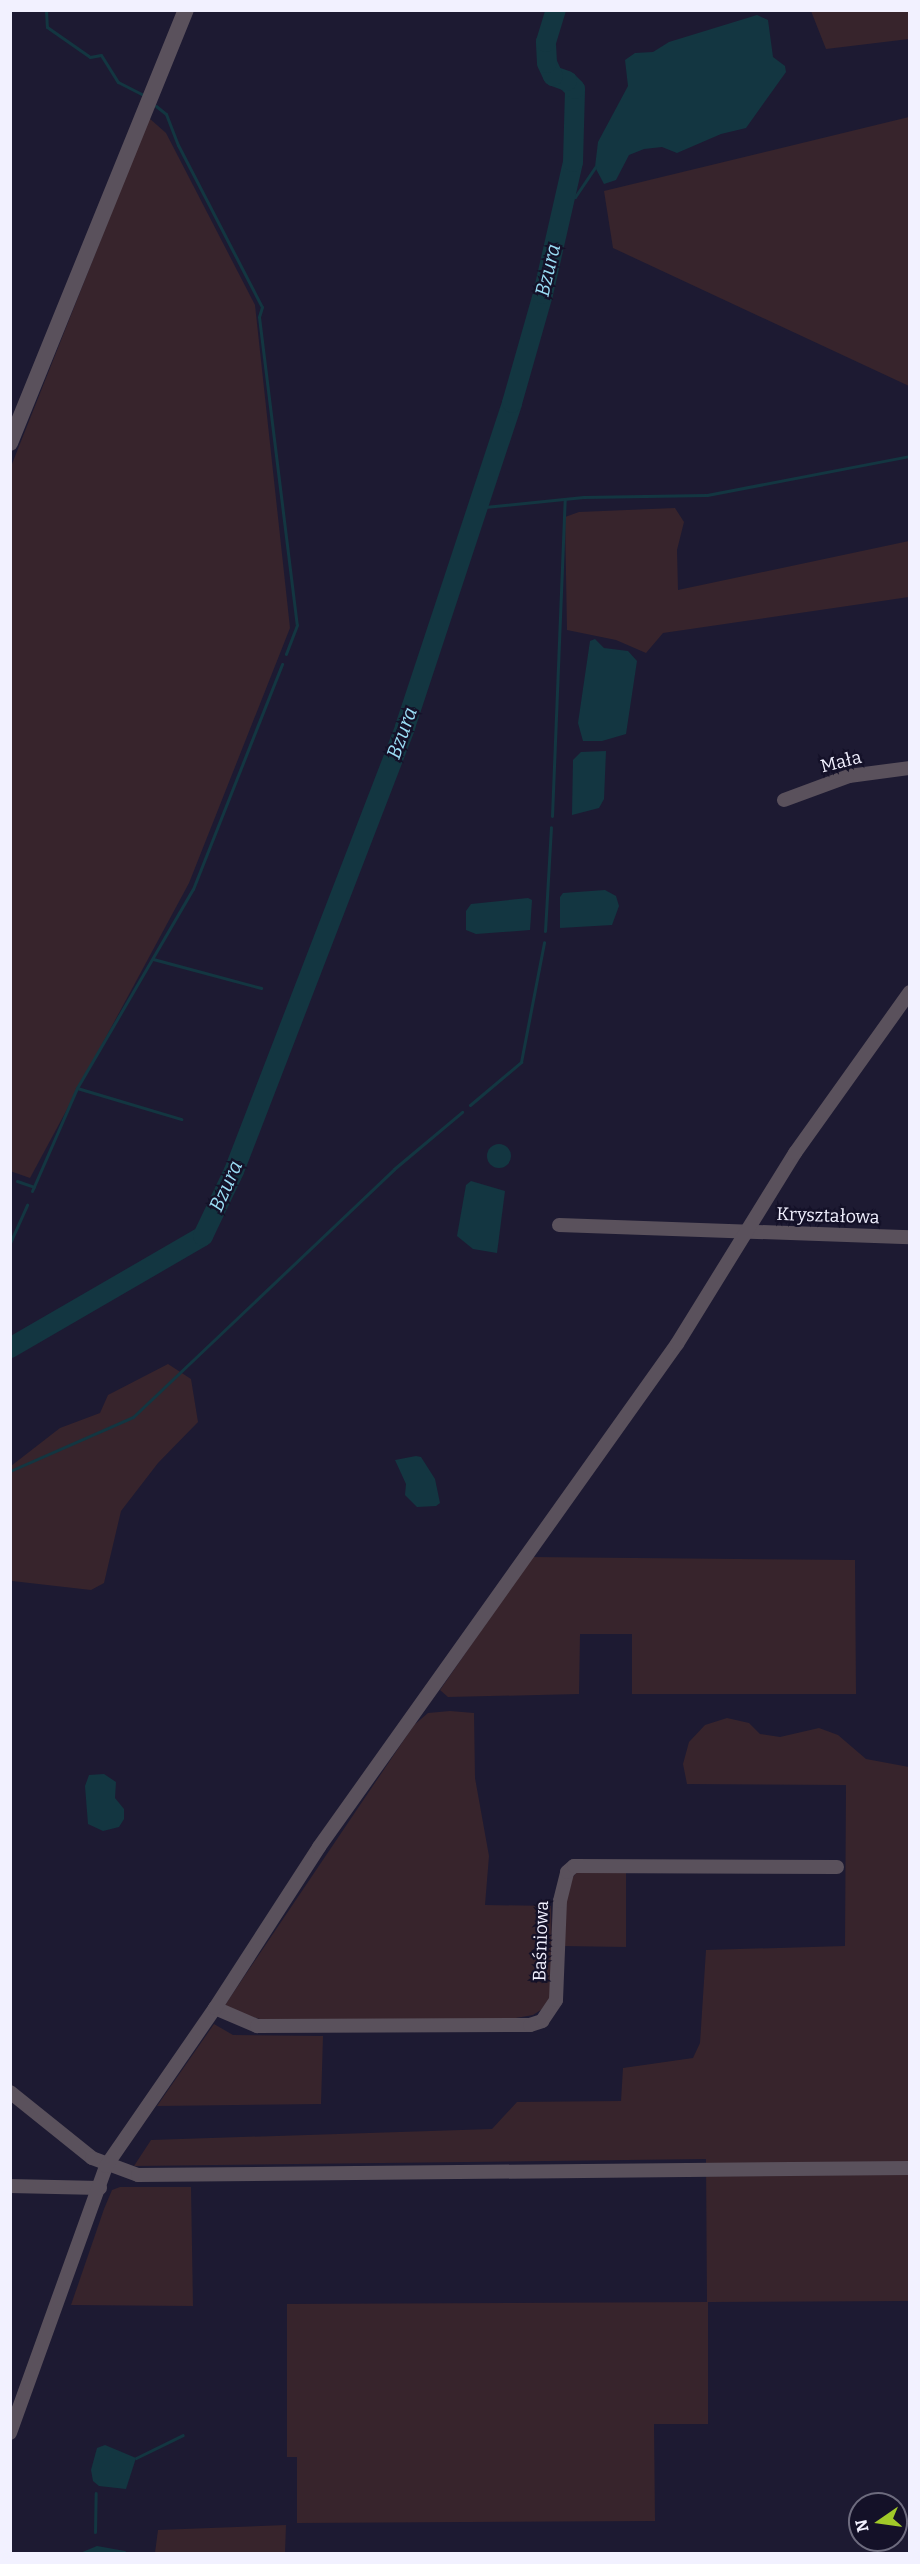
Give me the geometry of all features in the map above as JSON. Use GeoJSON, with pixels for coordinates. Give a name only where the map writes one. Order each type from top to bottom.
{"type":"FeatureCollection","features":[{"type":"Feature","properties":{"kind":"street"},"geometry":{"type":"LineString","coordinates":[[10,443],[186,10]]}},
{"type":"Feature","properties":{"kind":"street","name":"Mała"},"geometry":{"type":"LineString","coordinates":[[784,800],[849,776],[909,768]]}},
{"type":"Feature","properties":{"kind":"street"},"geometry":{"type":"LineString","coordinates":[[10,2433],[106,2166],[215,2008],[319,1847],[677,1344],[795,1153],[909,992]]}},
{"type":"Feature","properties":{"kind":"street","name":"Kryształowa"},"geometry":{"type":"LineString","coordinates":[[559,1224],[909,1237]]}},
{"type":"Feature","properties":{"kind":"street","name":"Baśniowa"},"geometry":{"type":"LineString","coordinates":[[215,2008],[257,2026],[530,2025],[542,2021],[556,2000],[560,1901],[567,1872],[574,1866],[837,1867]]}},
{"type":"Feature","properties":{"kind":"street"},"geometry":{"type":"LineString","coordinates":[[10,2092],[106,2166],[152,2175],[909,2168]]}},
{"type":"Feature","properties":{"kind":"street"},"geometry":{"type":"LineString","coordinates":[[10,2186],[100,2188]]}},
{"type":"Feature","properties":{"kind":"shaded area"},"geometry":{"type":"Polygon","coordinates":[[[811,11],[909,11],[909,39],[826,49],[811,11]]]}},
{"type":"Feature","properties":{"kind":"shaded area"},"geometry":{"type":"Polygon","coordinates":[[[909,117],[909,386],[613,248],[604,191],[909,117]]]}},
{"type":"Feature","properties":{"kind":"shaded area"},"geometry":{"type":"Polygon","coordinates":[[[149,118],[166,133],[255,305],[290,628],[189,883],[30,1178],[10,1171],[10,469],[149,118]]]}},
{"type":"Feature","properties":{"kind":"shaded area"},"geometry":{"type":"Polygon","coordinates":[[[675,508],[684,522],[677,550],[678,590],[909,541],[909,597],[663,633],[646,653],[616,640],[567,630],[565,517],[579,512],[675,508]]]}},
{"type":"Feature","properties":{"kind":"shaded area"},"geometry":{"type":"Polygon","coordinates":[[[168,1364],[191,1379],[198,1422],[158,1463],[121,1511],[104,1583],[91,1590],[12,1581],[11,1466],[60,1428],[100,1413],[108,1395],[168,1364]]]}},
{"type":"Feature","properties":{"kind":"shaded area"},"geometry":{"type":"Polygon","coordinates":[[[532,1557],[855,1560],[856,1694],[632,1694],[632,1634],[580,1634],[579,1694],[448,1697],[440,1690],[532,1557]]]}},
{"type":"Feature","properties":{"kind":"shaded area"},"geometry":{"type":"Polygon","coordinates":[[[450,1711],[474,1713],[475,1778],[489,1856],[485,1905],[551,1906],[553,1992],[547,2006],[533,2015],[510,2019],[264,2020],[236,2013],[225,2005],[414,1725],[428,1713],[450,1711]]]}},
{"type":"Feature","properties":{"kind":"shaded area"},"geometry":{"type":"Polygon","coordinates":[[[727,1718],[749,1723],[760,1734],[780,1737],[819,1728],[838,1735],[866,1759],[909,1767],[909,2301],[708,2302],[708,2424],[654,2424],[655,2521],[297,2523],[297,2457],[287,2457],[287,2304],[707,2302],[706,2159],[134,2166],[151,2140],[492,2129],[517,2102],[621,2101],[623,2068],[693,2058],[700,2043],[706,1950],[845,1946],[846,1785],[687,1784],[683,1764],[689,1742],[705,1725],[727,1718]]]}},
{"type":"Feature","properties":{"kind":"shaded area"},"geometry":{"type":"Polygon","coordinates":[[[626,1871],[626,1947],[563,1946],[563,1909],[572,1878],[577,1872],[626,1871]]]}},
{"type":"Feature","properties":{"kind":"shaded area"},"geometry":{"type":"Polygon","coordinates":[[[214,2024],[233,2035],[323,2036],[321,2104],[157,2106],[214,2024]]]}},
{"type":"Feature","properties":{"kind":"shaded area"},"geometry":{"type":"Polygon","coordinates":[[[120,2187],[191,2187],[193,2306],[71,2305],[104,2209],[112,2190],[120,2187]]]}},
{"type":"Feature","properties":{"kind":"shaded area"},"geometry":{"type":"Polygon","coordinates":[[[286,2525],[285,2553],[155,2553],[158,2530],[286,2525]]]}},
{"type":"Feature","properties":{"kind":"water"},"geometry":{"type":"Polygon","coordinates":[[[757,15],[768,20],[773,57],[785,66],[786,72],[746,128],[721,134],[677,153],[662,147],[644,149],[629,155],[616,180],[604,184],[595,167],[598,142],[628,86],[625,60],[635,53],[653,52],[669,42],[757,15]]]}},
{"type":"Feature","properties":{"kind":"water"},"geometry":{"type":"Polygon","coordinates":[[[595,639],[604,648],[628,651],[637,661],[626,734],[602,741],[583,741],[578,723],[590,641],[595,639]]]}},
{"type":"Feature","properties":{"kind":"water"},"geometry":{"type":"Polygon","coordinates":[[[606,751],[604,799],[599,808],[572,815],[573,760],[581,752],[606,751]]]}},
{"type":"Feature","properties":{"kind":"water"},"geometry":{"type":"Polygon","coordinates":[[[605,890],[616,896],[619,906],[612,925],[560,928],[560,897],[563,893],[605,890]]]}},
{"type":"Feature","properties":{"kind":"water"},"geometry":{"type":"Polygon","coordinates":[[[528,898],[532,900],[530,930],[476,934],[466,930],[466,911],[471,904],[528,898]]]}},
{"type":"Feature","properties":{"kind":"water"},"geometry":{"type":"Polygon","coordinates":[[[499,1144],[508,1147],[511,1156],[508,1165],[499,1168],[490,1165],[487,1156],[490,1147],[499,1144]]]}},
{"type":"Feature","properties":{"kind":"water"},"geometry":{"type":"Polygon","coordinates":[[[471,1181],[505,1191],[497,1253],[473,1249],[457,1236],[466,1185],[471,1181]]]}},
{"type":"Feature","properties":{"kind":"water"},"geometry":{"type":"Polygon","coordinates":[[[421,1457],[435,1479],[440,1503],[436,1506],[417,1507],[405,1495],[406,1484],[395,1460],[421,1457]]]}},
{"type":"Feature","properties":{"kind":"water"},"geometry":{"type":"Polygon","coordinates":[[[104,1774],[116,1782],[115,1798],[124,1809],[124,1819],[119,1827],[103,1831],[88,1824],[85,1786],[89,1775],[104,1774]]]}},
{"type":"Feature","properties":{"kind":"water"},"geometry":{"type":"Polygon","coordinates":[[[105,2445],[136,2458],[126,2489],[99,2486],[93,2481],[91,2470],[97,2448],[105,2445]]]}},
{"type":"Feature","properties":{"kind":"water"},"geometry":{"type":"Polygon","coordinates":[[[97,2546],[125,2551],[128,2553],[80,2553],[97,2546]]]}},
{"type":"Feature","properties":{"kind":"waterway"},"geometry":{"type":"LineString","coordinates":[[46,10],[47,27],[90,57],[101,55],[118,82],[143,95]]}},
{"type":"Feature","properties":{"kind":"waterway","name":"Bzura"},"geometry":{"type":"LineString","coordinates":[[10,1348],[203,1236],[234,1171],[405,727],[512,403],[543,294],[573,162],[575,89],[567,81],[553,76],[547,63],[546,42],[556,10]]}},
{"type":"Feature","properties":{"kind":"waterway"},"geometry":{"type":"LineString","coordinates":[[156,106],[166,114],[178,145],[262,307],[259,317],[297,625],[286,654]]}},
{"type":"Feature","properties":{"kind":"waterway"},"geometry":{"type":"LineString","coordinates":[[566,199],[575,197],[595,167]]}},
{"type":"Feature","properties":{"kind":"waterway"},"geometry":{"type":"LineString","coordinates":[[475,508],[583,497],[707,495],[910,456]]}},
{"type":"Feature","properties":{"kind":"waterway"},"geometry":{"type":"LineString","coordinates":[[552,816],[565,499]]}},
{"type":"Feature","properties":{"kind":"waterway"},"geometry":{"type":"LineString","coordinates":[[32,1191],[77,1088],[193,889],[282,664]]}},
{"type":"Feature","properties":{"kind":"waterway"},"geometry":{"type":"LineString","coordinates":[[545,931],[551,827]]}},
{"type":"Feature","properties":{"kind":"waterway"},"geometry":{"type":"LineString","coordinates":[[470,1105],[521,1062],[544,942]]}},
{"type":"Feature","properties":{"kind":"waterway"},"geometry":{"type":"LineString","coordinates":[[153,959],[261,988]]}},
{"type":"Feature","properties":{"kind":"waterway"},"geometry":{"type":"LineString","coordinates":[[77,1088],[181,1119]]}},
{"type":"Feature","properties":{"kind":"waterway"},"geometry":{"type":"LineString","coordinates":[[10,1471],[133,1417],[394,1169],[462,1112]]}},
{"type":"Feature","properties":{"kind":"waterway"},"geometry":{"type":"LineString","coordinates":[[17,1181],[34,1187]]}},
{"type":"Feature","properties":{"kind":"waterway"},"geometry":{"type":"LineString","coordinates":[[10,1243],[27,1205]]}},
{"type":"Feature","properties":{"kind":"waterway"},"geometry":{"type":"LineString","coordinates":[[136,2458],[183,2435]]}},
{"type":"Feature","properties":{"kind":"waterway"},"geometry":{"type":"LineString","coordinates":[[95,2532],[96,2493]]}}]}
